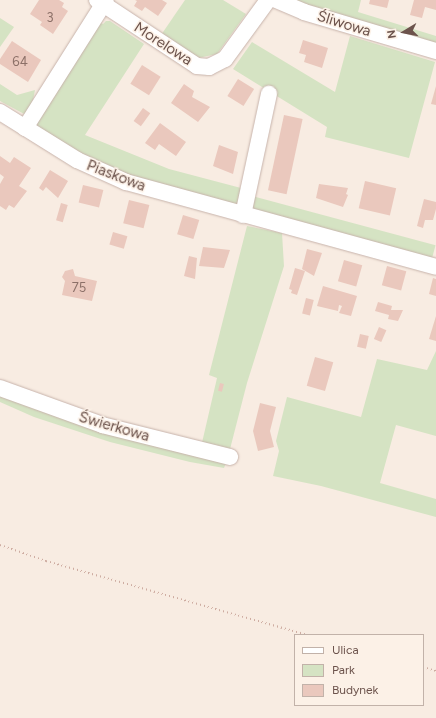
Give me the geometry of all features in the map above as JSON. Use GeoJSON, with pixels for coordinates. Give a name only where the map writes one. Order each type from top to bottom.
{"type":"FeatureCollection","features":[{"type":"Feature","properties":{"kind":"street","name":"Morelowa"},"geometry":{"type":"LineString","coordinates":[[25,128],[102,1],[197,66],[209,67],[225,60],[268,0]]}},
{"type":"Feature","properties":{"kind":"street","name":"Śliwowa"},"geometry":{"type":"LineString","coordinates":[[276,0],[304,12],[436,51]]}},
{"type":"Feature","properties":{"kind":"street"},"geometry":{"type":"LineString","coordinates":[[244,215],[269,94]]}},
{"type":"Feature","properties":{"kind":"street","name":"Piaskowa"},"geometry":{"type":"LineString","coordinates":[[0,112],[77,160],[126,182],[436,267]]}},
{"type":"Feature","properties":{"kind":"street","name":"Świerkowa"},"geometry":{"type":"LineString","coordinates":[[0,388],[102,425],[230,457]]}},
{"type":"Feature","properties":{"kind":"path"},"geometry":{"type":"LineString","coordinates":[[0,545],[46,561],[303,634]]}},
{"type":"Feature","properties":{"kind":"path"},"geometry":{"type":"LineString","coordinates":[[424,667],[436,671]]}},
{"type":"Feature","properties":{"kind":"green space"},"geometry":{"type":"Polygon","coordinates":[[[185,0],[223,0],[246,14],[217,54],[198,58],[161,35],[185,0]]]}},
{"type":"Feature","properties":{"kind":"green space"},"geometry":{"type":"Polygon","coordinates":[[[291,0],[361,0],[358,12],[436,36],[436,45],[291,0]]]}},
{"type":"Feature","properties":{"kind":"green space"},"geometry":{"type":"Polygon","coordinates":[[[0,18],[14,27],[0,47],[0,18]]]}},
{"type":"Feature","properties":{"kind":"green space"},"geometry":{"type":"Polygon","coordinates":[[[106,21],[110,21],[144,44],[85,135],[169,169],[241,188],[238,209],[141,181],[89,161],[33,125],[99,22],[103,24],[106,21]]]}},
{"type":"Feature","properties":{"kind":"green space"},"geometry":{"type":"Polygon","coordinates":[[[350,36],[435,62],[409,158],[325,137],[327,127],[233,69],[252,42],[335,92],[350,36]]]}},
{"type":"Feature","properties":{"kind":"green space"},"geometry":{"type":"Polygon","coordinates":[[[0,84],[17,95],[35,90],[33,100],[26,115],[0,101],[0,84]]]}},
{"type":"Feature","properties":{"kind":"green space"},"geometry":{"type":"Polygon","coordinates":[[[252,196],[436,245],[431,262],[248,212],[252,196]]]}},
{"type":"Feature","properties":{"kind":"green space"},"geometry":{"type":"Polygon","coordinates":[[[247,226],[282,233],[284,266],[247,383],[229,453],[201,447],[217,378],[209,375],[247,226]]]}},
{"type":"Feature","properties":{"kind":"green space"},"geometry":{"type":"Polygon","coordinates":[[[436,351],[436,436],[396,425],[380,483],[436,499],[436,517],[321,486],[273,476],[279,451],[276,441],[287,397],[361,417],[377,359],[427,370],[436,351]]]}},
{"type":"Feature","properties":{"kind":"green space"},"geometry":{"type":"Polygon","coordinates":[[[0,393],[226,463],[224,468],[190,462],[110,442],[34,417],[0,402],[0,393]]]}},
{"type":"Feature","properties":{"kind":"building"},"geometry":{"type":"Polygon","coordinates":[[[39,0],[59,0],[64,3],[62,7],[68,11],[53,34],[40,25],[42,22],[30,14],[39,0]]]}},
{"type":"Feature","properties":{"kind":"building"},"geometry":{"type":"Polygon","coordinates":[[[135,0],[162,0],[167,3],[158,16],[145,7],[142,11],[134,6],[137,1],[135,0]]]}},
{"type":"Feature","properties":{"kind":"building"},"geometry":{"type":"Polygon","coordinates":[[[370,0],[389,0],[387,8],[369,4],[370,0]]]}},
{"type":"Feature","properties":{"kind":"building"},"geometry":{"type":"Polygon","coordinates":[[[414,0],[436,0],[436,10],[425,7],[422,18],[410,15],[414,0]]]}},
{"type":"Feature","properties":{"kind":"building"},"geometry":{"type":"Polygon","coordinates":[[[303,40],[328,48],[322,68],[304,62],[306,55],[299,53],[303,40]]]}},
{"type":"Feature","properties":{"kind":"building"},"geometry":{"type":"Polygon","coordinates":[[[12,41],[41,60],[28,82],[0,64],[0,59],[12,41]]]}},
{"type":"Feature","properties":{"kind":"building"},"geometry":{"type":"Polygon","coordinates":[[[142,65],[161,77],[149,95],[130,84],[142,65]]]}},
{"type":"Feature","properties":{"kind":"building"},"geometry":{"type":"Polygon","coordinates":[[[238,79],[254,89],[244,106],[227,96],[238,79]]]}},
{"type":"Feature","properties":{"kind":"building"},"geometry":{"type":"Polygon","coordinates":[[[184,84],[194,91],[192,97],[210,107],[198,122],[171,103],[184,84]]]}},
{"type":"Feature","properties":{"kind":"building"},"geometry":{"type":"Polygon","coordinates":[[[436,86],[436,105],[431,104],[436,86]]]}},
{"type":"Feature","properties":{"kind":"building"},"geometry":{"type":"Polygon","coordinates":[[[143,108],[150,113],[141,126],[134,121],[143,108]]]}},
{"type":"Feature","properties":{"kind":"building"},"geometry":{"type":"Polygon","coordinates":[[[284,115],[303,119],[287,194],[268,190],[284,115]]]}},
{"type":"Feature","properties":{"kind":"building"},"geometry":{"type":"Polygon","coordinates":[[[160,123],[186,142],[176,156],[159,144],[155,150],[145,143],[160,123]]]}},
{"type":"Feature","properties":{"kind":"building"},"geometry":{"type":"Polygon","coordinates":[[[219,145],[238,152],[233,174],[213,166],[219,145]]]}},
{"type":"Feature","properties":{"kind":"building"},"geometry":{"type":"Polygon","coordinates":[[[0,156],[10,163],[14,157],[31,168],[19,186],[27,191],[14,208],[9,205],[6,210],[0,206],[0,184],[4,177],[0,174],[0,156]]]}},
{"type":"Feature","properties":{"kind":"building"},"geometry":{"type":"Polygon","coordinates":[[[50,170],[68,181],[58,198],[46,187],[43,191],[39,188],[50,170]]]}},
{"type":"Feature","properties":{"kind":"building"},"geometry":{"type":"Polygon","coordinates":[[[365,181],[396,188],[390,215],[359,208],[365,181]]]}},
{"type":"Feature","properties":{"kind":"building"},"geometry":{"type":"Polygon","coordinates":[[[319,184],[348,188],[346,194],[348,195],[343,207],[316,198],[319,184]]]}},
{"type":"Feature","properties":{"kind":"building"},"geometry":{"type":"Polygon","coordinates":[[[83,185],[103,190],[99,208],[79,202],[83,185]]]}},
{"type":"Feature","properties":{"kind":"building"},"geometry":{"type":"Polygon","coordinates":[[[424,199],[436,202],[436,209],[433,220],[425,220],[423,228],[417,226],[424,199]]]}},
{"type":"Feature","properties":{"kind":"building"},"geometry":{"type":"Polygon","coordinates":[[[129,200],[149,205],[144,228],[123,223],[129,200]]]}},
{"type":"Feature","properties":{"kind":"building"},"geometry":{"type":"Polygon","coordinates":[[[61,203],[68,205],[63,222],[56,220],[61,203]]]}},
{"type":"Feature","properties":{"kind":"building"},"geometry":{"type":"Polygon","coordinates":[[[183,215],[199,220],[193,239],[177,234],[183,215]]]}},
{"type":"Feature","properties":{"kind":"building"},"geometry":{"type":"Polygon","coordinates":[[[113,232],[127,236],[124,249],[109,244],[113,232]]]}},
{"type":"Feature","properties":{"kind":"building"},"geometry":{"type":"Polygon","coordinates":[[[203,247],[230,250],[224,268],[199,266],[203,247]]]}},
{"type":"Feature","properties":{"kind":"building"},"geometry":{"type":"Polygon","coordinates":[[[307,249],[322,253],[314,276],[302,269],[307,249]]]}},
{"type":"Feature","properties":{"kind":"building"},"geometry":{"type":"Polygon","coordinates":[[[189,256],[197,258],[195,279],[184,276],[189,256]]]}},
{"type":"Feature","properties":{"kind":"building"},"geometry":{"type":"Polygon","coordinates":[[[344,260],[362,265],[356,286],[338,281],[344,260]]]}},
{"type":"Feature","properties":{"kind":"building"},"geometry":{"type":"Polygon","coordinates":[[[387,266],[406,271],[401,290],[382,285],[387,266]]]}},
{"type":"Feature","properties":{"kind":"building"},"geometry":{"type":"Polygon","coordinates":[[[295,268],[305,271],[297,295],[291,293],[292,290],[289,289],[295,268]]]}},
{"type":"Feature","properties":{"kind":"building"},"geometry":{"type":"Polygon","coordinates":[[[73,269],[75,276],[97,281],[92,301],[62,295],[65,281],[62,277],[65,271],[73,269]]]}},
{"type":"Feature","properties":{"kind":"building"},"geometry":{"type":"Polygon","coordinates":[[[433,278],[436,279],[436,296],[429,294],[433,278]]]}},
{"type":"Feature","properties":{"kind":"building"},"geometry":{"type":"Polygon","coordinates":[[[323,286],[357,296],[351,316],[339,313],[342,306],[339,305],[338,311],[317,306],[323,286]]]}},
{"type":"Feature","properties":{"kind":"building"},"geometry":{"type":"Polygon","coordinates":[[[306,298],[314,300],[310,315],[302,314],[306,298]]]}},
{"type":"Feature","properties":{"kind":"building"},"geometry":{"type":"Polygon","coordinates":[[[378,302],[392,306],[391,310],[403,310],[398,321],[388,319],[389,315],[375,311],[378,302]]]}},
{"type":"Feature","properties":{"kind":"building"},"geometry":{"type":"Polygon","coordinates":[[[436,316],[436,341],[429,339],[436,316]]]}},
{"type":"Feature","properties":{"kind":"building"},"geometry":{"type":"Polygon","coordinates":[[[379,327],[386,330],[381,342],[374,339],[379,327]]]}},
{"type":"Feature","properties":{"kind":"building"},"geometry":{"type":"Polygon","coordinates":[[[360,334],[369,336],[366,349],[357,347],[360,334]]]}},
{"type":"Feature","properties":{"kind":"building"},"geometry":{"type":"Polygon","coordinates":[[[315,357],[333,362],[325,391],[307,386],[315,357]]]}},
{"type":"Feature","properties":{"kind":"building"},"geometry":{"type":"Polygon","coordinates":[[[220,383],[224,384],[222,392],[218,391],[220,383]]]}},
{"type":"Feature","properties":{"kind":"building"},"geometry":{"type":"Polygon","coordinates":[[[260,403],[276,407],[270,431],[274,447],[258,451],[253,431],[260,403]]]}}]}
